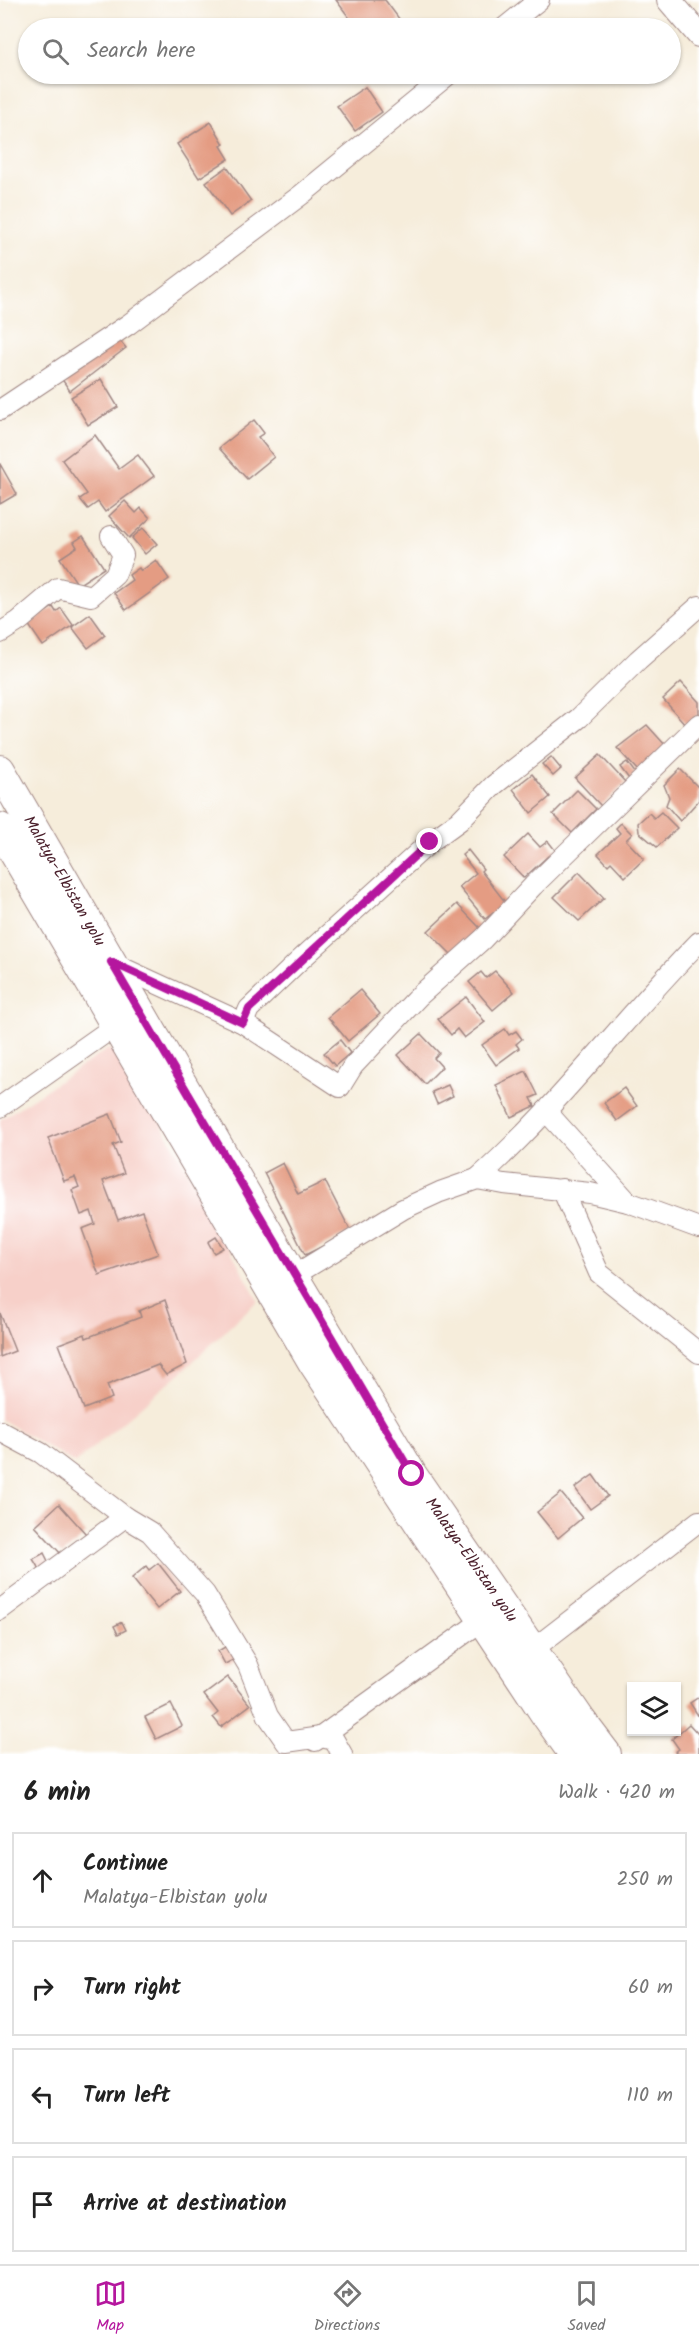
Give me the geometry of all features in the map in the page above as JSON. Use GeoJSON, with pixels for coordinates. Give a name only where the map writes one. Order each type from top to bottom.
{"type":"FeatureCollection","features":[{"type":"Feature","properties":{"kind":"main road","name":"Malatya-Elbistan yolu"},"geometry":{"type":"LineString","coordinates":[[0,770],[293,1276],[412,1474],[606,1754]]}},
{"type":"Feature","properties":{"kind":"main road","name":"Malatya-Elbistan yolu"},"geometry":{"type":"LineString","coordinates":[[0,828],[313,1362],[574,1754]]}},
{"type":"Feature","properties":{"kind":"street"},"geometry":{"type":"LineString","coordinates":[[516,18],[539,0]]}},
{"type":"Feature","properties":{"kind":"street"},"geometry":{"type":"LineString","coordinates":[[669,0],[699,35]]}},
{"type":"Feature","properties":{"kind":"street"},"geometry":{"type":"LineString","coordinates":[[0,410],[129,324],[291,202],[437,84]]}},
{"type":"Feature","properties":{"kind":"street"},"geometry":{"type":"LineString","coordinates":[[0,633],[19,621],[58,588],[92,596],[115,575],[123,555],[111,536]]}},
{"type":"Feature","properties":{"kind":"street"},"geometry":{"type":"LineString","coordinates":[[243,1023],[249,1009],[299,961],[430,842],[459,820],[494,785],[579,718],[638,660],[699,606]]}},
{"type":"Feature","properties":{"kind":"street"},"geometry":{"type":"LineString","coordinates":[[111,962],[243,1023],[340,1087],[353,1066],[419,996],[483,939],[533,886],[699,724]]}},
{"type":"Feature","properties":{"kind":"street"},"geometry":{"type":"LineString","coordinates":[[293,1276],[403,1209],[440,1192],[477,1179],[523,1138],[699,942]]}},
{"type":"Feature","properties":{"kind":"street"},"geometry":{"type":"LineString","coordinates":[[0,1107],[114,1026]]}},
{"type":"Feature","properties":{"kind":"street"},"geometry":{"type":"LineString","coordinates":[[546,1111],[628,1202]]}},
{"type":"Feature","properties":{"kind":"street"},"geometry":{"type":"LineString","coordinates":[[477,1179],[562,1190],[628,1202],[699,1228]]}},
{"type":"Feature","properties":{"kind":"street"},"geometry":{"type":"LineString","coordinates":[[562,1190],[599,1273],[699,1353]]}},
{"type":"Feature","properties":{"kind":"street"},"geometry":{"type":"LineString","coordinates":[[0,1431],[41,1453],[125,1517],[150,1532],[205,1594],[248,1665],[268,1716],[286,1742],[321,1737],[334,1740],[342,1754]]}},
{"type":"Feature","properties":{"kind":"street"},"geometry":{"type":"LineString","coordinates":[[0,1610],[125,1517]]}},
{"type":"Feature","properties":{"kind":"street"},"geometry":{"type":"LineString","coordinates":[[532,1650],[699,1521]]}},
{"type":"Feature","properties":{"kind":"street"},"geometry":{"type":"LineString","coordinates":[[295,1754],[483,1620]]}},
{"type":"Feature","properties":{"kind":"shaded area"},"geometry":{"type":"Polygon","coordinates":[[[108,1049],[123,1054],[258,1300],[186,1368],[75,1463],[0,1419],[0,1120],[108,1049]]]}},
{"type":"Feature","properties":{"kind":"building"},"geometry":{"type":"Polygon","coordinates":[[[336,0],[385,0],[398,18],[350,18],[336,0]]]}},
{"type":"Feature","properties":{"kind":"building"},"geometry":{"type":"Polygon","coordinates":[[[365,87],[382,112],[355,131],[337,106],[365,87]]]}},
{"type":"Feature","properties":{"kind":"building"},"geometry":{"type":"Polygon","coordinates":[[[211,122],[224,144],[221,146],[229,159],[199,178],[177,144],[211,122]]]}},
{"type":"Feature","properties":{"kind":"building"},"geometry":{"type":"Polygon","coordinates":[[[227,167],[251,201],[230,216],[206,182],[227,167]]]}},
{"type":"Feature","properties":{"kind":"building"},"geometry":{"type":"Polygon","coordinates":[[[116,336],[126,348],[70,391],[61,378],[116,336]]]}},
{"type":"Feature","properties":{"kind":"building"},"geometry":{"type":"Polygon","coordinates":[[[101,379],[118,407],[88,425],[71,397],[101,379]]]}},
{"type":"Feature","properties":{"kind":"building"},"geometry":{"type":"Polygon","coordinates":[[[254,420],[264,433],[258,437],[274,457],[247,479],[219,448],[254,420]]]}},
{"type":"Feature","properties":{"kind":"building"},"geometry":{"type":"Polygon","coordinates":[[[95,435],[119,469],[138,455],[154,476],[105,512],[98,502],[88,509],[80,499],[87,494],[62,460],[95,435]]]}},
{"type":"Feature","properties":{"kind":"building"},"geometry":{"type":"Polygon","coordinates":[[[0,464],[17,494],[0,504],[0,464]]]}},
{"type":"Feature","properties":{"kind":"building"},"geometry":{"type":"Polygon","coordinates":[[[125,501],[136,513],[141,508],[150,518],[129,538],[109,516],[125,501]]]}},
{"type":"Feature","properties":{"kind":"building"},"geometry":{"type":"Polygon","coordinates":[[[143,528],[157,544],[145,554],[132,538],[143,528]]]}},
{"type":"Feature","properties":{"kind":"building"},"geometry":{"type":"Polygon","coordinates":[[[83,536],[104,568],[78,585],[60,558],[77,547],[74,542],[83,536]]]}},
{"type":"Feature","properties":{"kind":"building"},"geometry":{"type":"Polygon","coordinates":[[[156,560],[169,579],[126,610],[114,593],[132,580],[129,575],[139,568],[141,571],[156,560]]]}},
{"type":"Feature","properties":{"kind":"building"},"geometry":{"type":"Polygon","coordinates":[[[53,607],[56,612],[61,608],[73,625],[43,646],[28,624],[53,607]]]}},
{"type":"Feature","properties":{"kind":"building"},"geometry":{"type":"Polygon","coordinates":[[[90,614],[105,635],[88,648],[72,627],[90,614]]]}},
{"type":"Feature","properties":{"kind":"building"},"geometry":{"type":"Polygon","coordinates":[[[681,682],[699,702],[699,714],[686,725],[663,699],[681,682]]]}},
{"type":"Feature","properties":{"kind":"building"},"geometry":{"type":"Polygon","coordinates":[[[647,725],[666,746],[638,771],[617,748],[647,725]]]}},
{"type":"Feature","properties":{"kind":"building"},"geometry":{"type":"Polygon","coordinates":[[[600,755],[626,783],[601,806],[575,778],[600,755]]]}},
{"type":"Feature","properties":{"kind":"building"},"geometry":{"type":"Polygon","coordinates":[[[551,757],[561,769],[553,776],[542,764],[551,757]]]}},
{"type":"Feature","properties":{"kind":"building"},"geometry":{"type":"Polygon","coordinates":[[[627,762],[636,774],[629,779],[620,767],[627,762]]]}},
{"type":"Feature","properties":{"kind":"building"},"geometry":{"type":"Polygon","coordinates":[[[680,769],[699,788],[699,800],[680,821],[666,805],[669,797],[664,785],[680,769]]]}},
{"type":"Feature","properties":{"kind":"building"},"geometry":{"type":"Polygon","coordinates":[[[532,774],[550,797],[531,813],[513,789],[532,774]]]}},
{"type":"Feature","properties":{"kind":"building"},"geometry":{"type":"Polygon","coordinates":[[[577,790],[596,809],[572,833],[553,814],[577,790]]]}},
{"type":"Feature","properties":{"kind":"building"},"geometry":{"type":"Polygon","coordinates":[[[661,812],[677,828],[657,847],[639,832],[638,823],[649,813],[654,818],[661,812]]]}},
{"type":"Feature","properties":{"kind":"building"},"geometry":{"type":"Polygon","coordinates":[[[621,823],[632,834],[626,840],[644,859],[625,877],[611,862],[608,865],[598,854],[620,833],[616,828],[621,823]]]}},
{"type":"Feature","properties":{"kind":"building"},"geometry":{"type":"Polygon","coordinates":[[[528,834],[540,847],[548,841],[559,855],[552,860],[548,856],[524,878],[504,857],[528,834]]]}},
{"type":"Feature","properties":{"kind":"building"},"geometry":{"type":"Polygon","coordinates":[[[468,850],[506,903],[485,919],[459,887],[476,873],[462,855],[468,850]]]}},
{"type":"Feature","properties":{"kind":"building"},"geometry":{"type":"Polygon","coordinates":[[[579,872],[604,898],[579,921],[554,897],[579,872]]]}},
{"type":"Feature","properties":{"kind":"building"},"geometry":{"type":"Polygon","coordinates":[[[457,904],[480,928],[452,955],[428,931],[457,904]]]}},
{"type":"Feature","properties":{"kind":"building"},"geometry":{"type":"Polygon","coordinates":[[[495,971],[514,992],[493,1010],[469,982],[481,972],[486,978],[495,971]]]}},
{"type":"Feature","properties":{"kind":"building"},"geometry":{"type":"Polygon","coordinates":[[[360,990],[380,1014],[348,1041],[328,1017],[360,990]]]}},
{"type":"Feature","properties":{"kind":"building"},"geometry":{"type":"Polygon","coordinates":[[[466,997],[485,1022],[464,1038],[457,1029],[451,1035],[438,1019],[466,997]]]}},
{"type":"Feature","properties":{"kind":"building"},"geometry":{"type":"Polygon","coordinates":[[[505,1029],[509,1035],[516,1031],[522,1039],[516,1044],[519,1048],[496,1065],[482,1045],[505,1029]]]}},
{"type":"Feature","properties":{"kind":"building"},"geometry":{"type":"Polygon","coordinates":[[[421,1034],[439,1053],[434,1058],[442,1067],[425,1084],[398,1055],[421,1034]]]}},
{"type":"Feature","properties":{"kind":"building"},"geometry":{"type":"Polygon","coordinates":[[[340,1040],[350,1053],[335,1066],[324,1053],[340,1040]]]}},
{"type":"Feature","properties":{"kind":"building"},"geometry":{"type":"Polygon","coordinates":[[[526,1071],[538,1095],[531,1098],[535,1106],[511,1117],[496,1085],[526,1071]]]}},
{"type":"Feature","properties":{"kind":"building"},"geometry":{"type":"Polygon","coordinates":[[[448,1085],[453,1096],[437,1104],[432,1092],[448,1085]]]}},
{"type":"Feature","properties":{"kind":"building"},"geometry":{"type":"Polygon","coordinates":[[[624,1088],[637,1106],[617,1121],[604,1103],[624,1088]]]}},
{"type":"Feature","properties":{"kind":"building"},"geometry":{"type":"Polygon","coordinates":[[[110,1114],[121,1142],[113,1145],[124,1173],[103,1181],[118,1220],[142,1211],[158,1254],[99,1275],[82,1229],[95,1224],[91,1211],[81,1215],[72,1190],[79,1187],[75,1177],[64,1181],[48,1138],[110,1114]]]}},
{"type":"Feature","properties":{"kind":"building"},"geometry":{"type":"Polygon","coordinates":[[[283,1163],[298,1194],[325,1181],[351,1232],[305,1255],[264,1173],[283,1163]]]}},
{"type":"Feature","properties":{"kind":"building"},"geometry":{"type":"Polygon","coordinates":[[[216,1237],[223,1248],[214,1253],[208,1242],[216,1237]]]}},
{"type":"Feature","properties":{"kind":"building"},"geometry":{"type":"Polygon","coordinates":[[[165,1300],[187,1364],[166,1375],[158,1365],[107,1385],[112,1398],[84,1409],[59,1344],[85,1334],[86,1338],[141,1317],[139,1311],[165,1300]]]}},
{"type":"Feature","properties":{"kind":"building"},"geometry":{"type":"Polygon","coordinates":[[[0,1313],[15,1351],[0,1357],[0,1313]]]}},
{"type":"Feature","properties":{"kind":"building"},"geometry":{"type":"Polygon","coordinates":[[[593,1475],[608,1496],[590,1509],[575,1488],[593,1475]]]}},
{"type":"Feature","properties":{"kind":"building"},"geometry":{"type":"Polygon","coordinates":[[[561,1493],[582,1518],[558,1538],[537,1512],[561,1493]]]}},
{"type":"Feature","properties":{"kind":"building"},"geometry":{"type":"Polygon","coordinates":[[[59,1504],[86,1534],[62,1555],[35,1526],[59,1504]]]}},
{"type":"Feature","properties":{"kind":"building"},"geometry":{"type":"Polygon","coordinates":[[[44,1553],[49,1563],[39,1569],[33,1559],[44,1553]]]}},
{"type":"Feature","properties":{"kind":"building"},"geometry":{"type":"Polygon","coordinates":[[[158,1563],[180,1591],[157,1609],[132,1578],[146,1566],[149,1570],[158,1563]]]}},
{"type":"Feature","properties":{"kind":"building"},"geometry":{"type":"Polygon","coordinates":[[[122,1622],[126,1630],[118,1634],[114,1626],[122,1622]]]}},
{"type":"Feature","properties":{"kind":"building"},"geometry":{"type":"Polygon","coordinates":[[[232,1643],[239,1657],[225,1664],[218,1651],[232,1643]]]}},
{"type":"Feature","properties":{"kind":"building"},"geometry":{"type":"Polygon","coordinates":[[[228,1677],[250,1705],[221,1727],[213,1717],[218,1713],[204,1695],[228,1677]]]}},
{"type":"Feature","properties":{"kind":"building"},"geometry":{"type":"Polygon","coordinates":[[[699,1697],[699,1717],[690,1703],[699,1697]]]}},
{"type":"Feature","properties":{"kind":"building"},"geometry":{"type":"Polygon","coordinates":[[[171,1704],[182,1726],[156,1739],[145,1717],[171,1704]]]}},
{"type":"Feature","properties":{"kind":"building"},"geometry":{"type":"Polygon","coordinates":[[[689,1724],[699,1735],[699,1754],[677,1754],[675,1752],[679,1749],[672,1739],[681,1736],[681,1731],[689,1724]]]}},
{"type":"Feature","properties":{"kind":"route"},"geometry":{"type":"LineString","coordinates":[[412,1474],[293,1276],[111,962],[243,1023],[249,1009],[430,842]]}}]}
